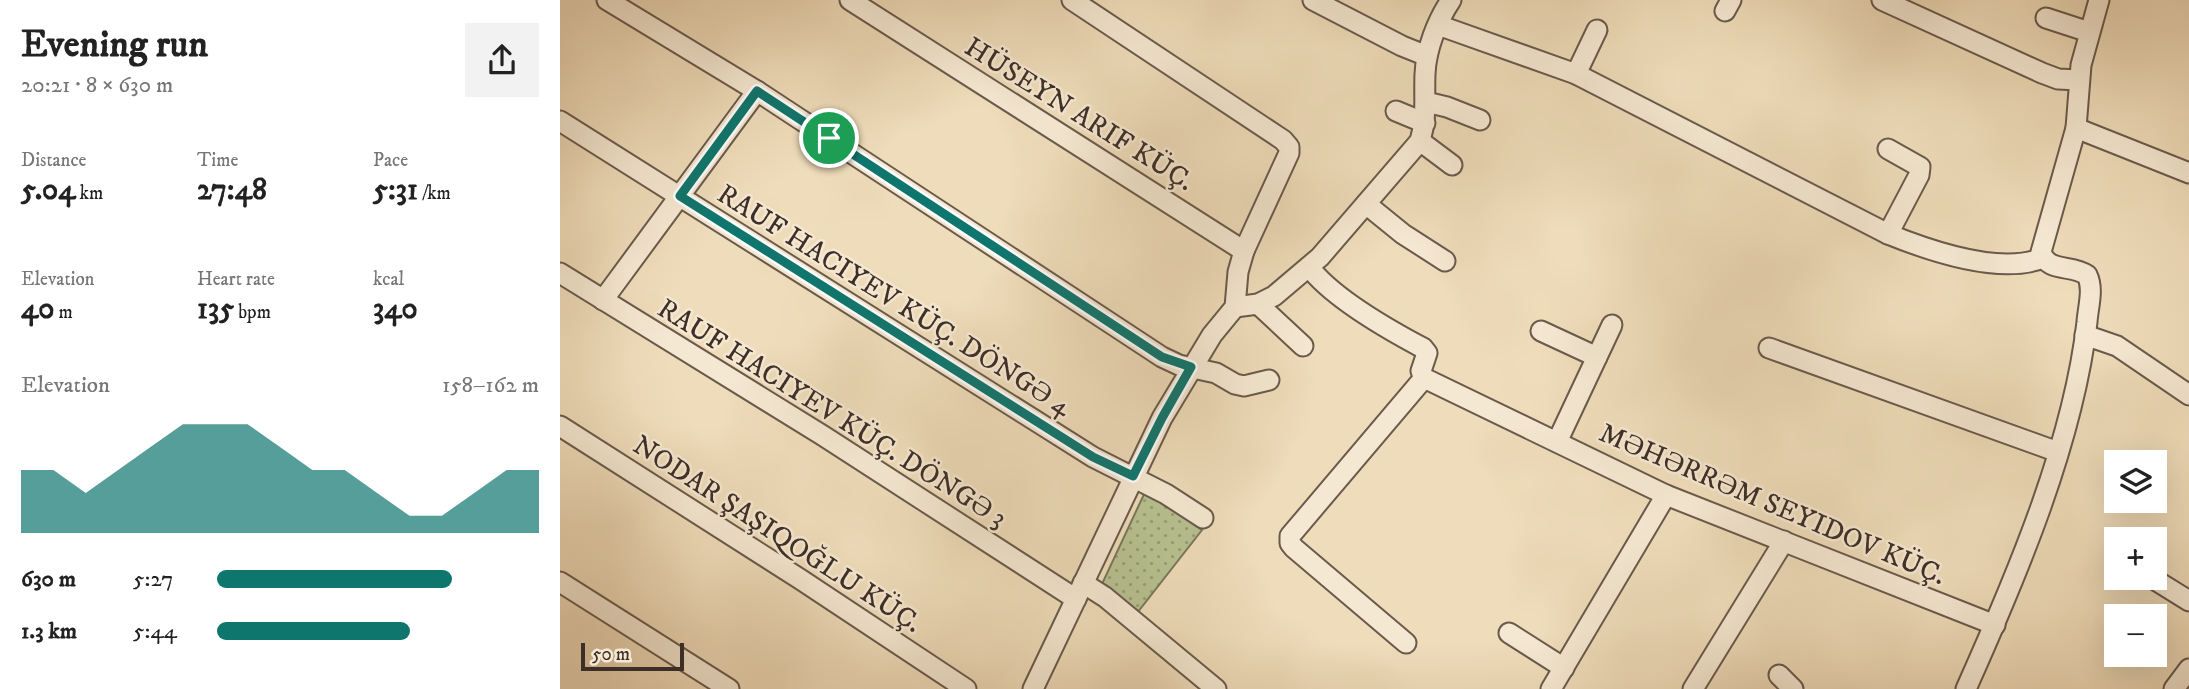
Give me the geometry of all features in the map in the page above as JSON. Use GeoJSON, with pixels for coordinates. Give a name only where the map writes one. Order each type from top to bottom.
{"type":"FeatureCollection","features":[{"type":"Feature","properties":{"kind":"street"},"geometry":{"type":"LineString","coordinates":[[607,0],[757,91],[1162,357],[1202,368],[1244,386],[1269,380]]}},
{"type":"Feature","properties":{"kind":"street","name":"HÜSEYN ARIF KÜÇ."},"geometry":{"type":"LineString","coordinates":[[849,0],[1244,251]]}},
{"type":"Feature","properties":{"kind":"street"},"geometry":{"type":"LineString","coordinates":[[1033,689],[1162,418],[1212,335],[1235,307],[1238,272],[1244,251],[1289,153],[1289,147],[1272,132],[1072,0]]}},
{"type":"Feature","properties":{"kind":"street"},"geometry":{"type":"LineString","coordinates":[[1313,0],[1427,56]]}},
{"type":"Feature","properties":{"kind":"street"},"geometry":{"type":"LineString","coordinates":[[1235,307],[1258,304],[1274,296],[1331,247],[1423,132],[1427,56],[1438,25],[1451,0]]}},
{"type":"Feature","properties":{"kind":"street"},"geometry":{"type":"LineString","coordinates":[[1882,0],[2042,73],[2058,79],[2079,80]]}},
{"type":"Feature","properties":{"kind":"street"},"geometry":{"type":"LineString","coordinates":[[1966,689],[2022,558],[2058,452],[2085,335],[2091,288],[2087,275],[2076,269],[2053,266],[2043,258],[2042,243],[2065,174],[2076,128],[2079,80],[2099,0]]}},
{"type":"Feature","properties":{"kind":"street"},"geometry":{"type":"LineString","coordinates":[[2046,18],[2089,32]]}},
{"type":"Feature","properties":{"kind":"street"},"geometry":{"type":"LineString","coordinates":[[1438,25],[1576,74],[1888,234],[1945,254],[1980,260],[2022,265],[2043,258]]}},
{"type":"Feature","properties":{"kind":"street"},"geometry":{"type":"LineString","coordinates":[[1576,74],[1597,30]]}},
{"type":"Feature","properties":{"kind":"street"},"geometry":{"type":"LineString","coordinates":[[603,300],[757,91]]}},
{"type":"Feature","properties":{"kind":"street"},"geometry":{"type":"LineString","coordinates":[[1426,102],[1480,120]]}},
{"type":"Feature","properties":{"kind":"street"},"geometry":{"type":"LineString","coordinates":[[1396,111],[1423,132],[1452,165]]}},
{"type":"Feature","properties":{"kind":"street"},"geometry":{"type":"LineString","coordinates":[[560,121],[1093,457],[1133,476],[1203,518]]}},
{"type":"Feature","properties":{"kind":"street"},"geometry":{"type":"LineString","coordinates":[[2076,128],[2189,173]]}},
{"type":"Feature","properties":{"kind":"street"},"geometry":{"type":"LineString","coordinates":[[1888,149],[1920,167],[1919,175],[1888,234]]}},
{"type":"Feature","properties":{"kind":"street"},"geometry":{"type":"LineString","coordinates":[[1366,204],[1403,234],[1445,261]]}},
{"type":"Feature","properties":{"kind":"street"},"geometry":{"type":"LineString","coordinates":[[1309,267],[1326,285],[1390,331],[1423,348],[1427,353],[1421,371],[1424,378],[1290,536],[1290,543],[1294,548],[1406,643]]}},
{"type":"Feature","properties":{"kind":"street"},"geometry":{"type":"LineString","coordinates":[[560,273],[1079,591],[1105,597],[1216,689]]}},
{"type":"Feature","properties":{"kind":"street"},"geometry":{"type":"LineString","coordinates":[[1258,304],[1303,346]]}},
{"type":"Feature","properties":{"kind":"street"},"geometry":{"type":"LineString","coordinates":[[1557,442],[1612,325]]}},
{"type":"Feature","properties":{"kind":"street"},"geometry":{"type":"LineString","coordinates":[[1541,331],[1597,357]]}},
{"type":"Feature","properties":{"kind":"street"},"geometry":{"type":"LineString","coordinates":[[2085,335],[2117,346],[2189,395]]}},
{"type":"Feature","properties":{"kind":"street"},"geometry":{"type":"LineString","coordinates":[[1769,348],[2058,452]]}},
{"type":"Feature","properties":{"kind":"street","name":"MƏHƏRRƏM SEYIDOV KÜÇ."},"geometry":{"type":"LineString","coordinates":[[1424,378],[1666,495],[1995,625]]}},
{"type":"Feature","properties":{"kind":"street"},"geometry":{"type":"LineString","coordinates":[[560,426],[966,689]]}},
{"type":"Feature","properties":{"kind":"street"},"geometry":{"type":"LineString","coordinates":[[1551,689],[1666,495]]}},
{"type":"Feature","properties":{"kind":"street"},"geometry":{"type":"LineString","coordinates":[[1693,689],[1784,541]]}},
{"type":"Feature","properties":{"kind":"street"},"geometry":{"type":"LineString","coordinates":[[560,582],[729,689]]}},
{"type":"Feature","properties":{"kind":"street"},"geometry":{"type":"LineString","coordinates":[[2167,587],[2189,601]]}},
{"type":"Feature","properties":{"kind":"street"},"geometry":{"type":"LineString","coordinates":[[1509,633],[1564,668]]}},
{"type":"Feature","properties":{"kind":"street"},"geometry":{"type":"LineString","coordinates":[[2174,689],[2189,669]]}},
{"type":"Feature","properties":{"kind":"street"},"geometry":{"type":"LineString","coordinates":[[1779,674],[1793,689]]}},
{"type":"Feature","properties":{"kind":"green space"},"geometry":{"type":"Polygon","coordinates":[[[1146,490],[1202,530],[1137,613],[1102,584],[1146,490]]]}},
{"type":"Feature","properties":{"kind":"route"},"geometry":{"type":"LineString","coordinates":[[757,91],[829,138],[1162,357],[1191,367],[1133,476],[1093,457],[680,196],[757,91]]}}]}
